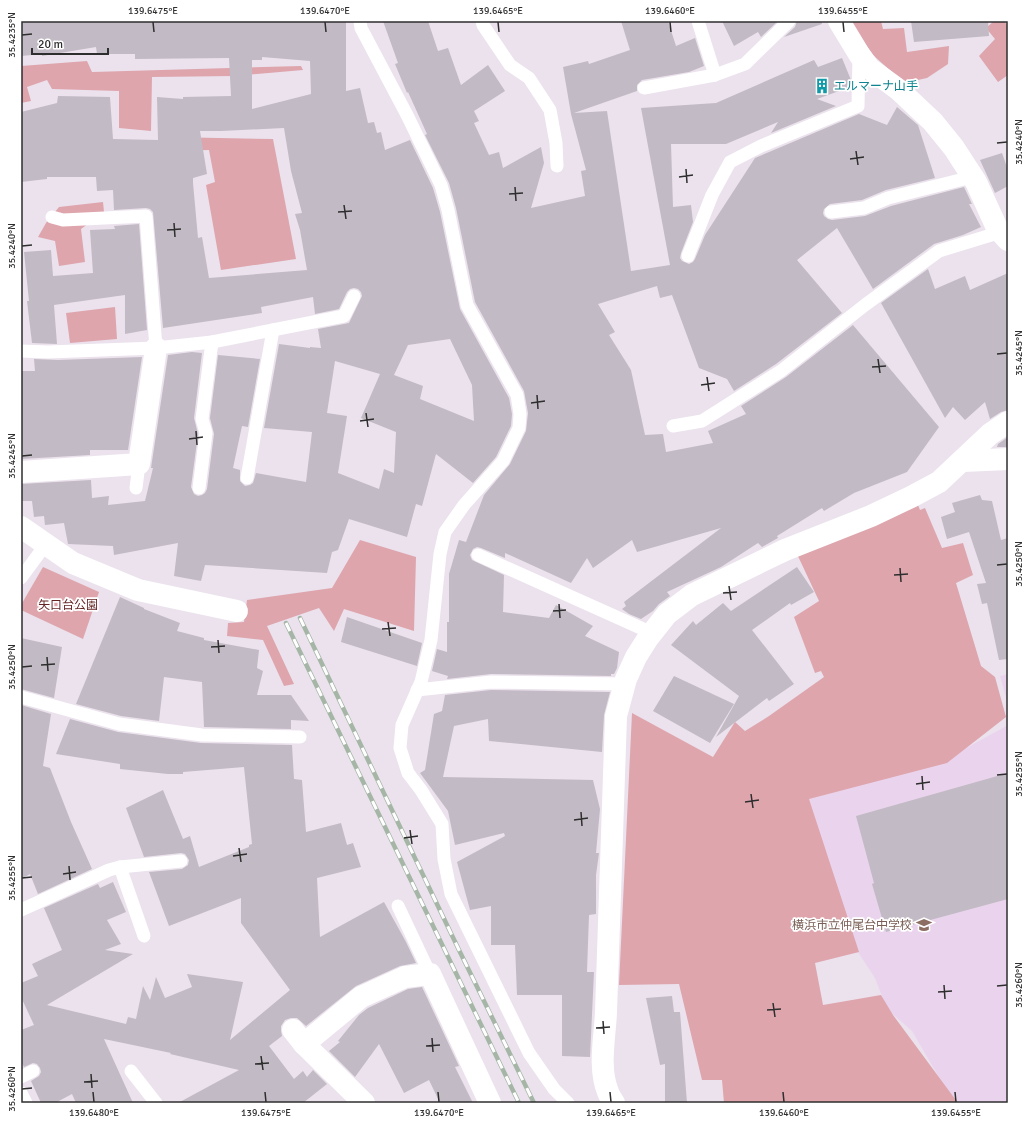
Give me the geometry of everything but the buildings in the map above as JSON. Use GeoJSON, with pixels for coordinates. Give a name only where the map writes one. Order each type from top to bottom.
{"type":"FeatureCollection","features":[{"type":"Feature","properties":{"kind":"street"},"geometry":{"type":"LineString","coordinates":[[839,21],[869,68],[899,90],[933,122],[954,148],[972,177],[997,228],[1004,236]]}},
{"type":"Feature","properties":{"kind":"street"},"geometry":{"type":"LineString","coordinates":[[21,472],[139,464],[156,348]]}},
{"type":"Feature","properties":{"kind":"street"},"geometry":{"type":"LineString","coordinates":[[614,1103],[606,1085],[603,1062],[616,716],[625,684],[636,657],[652,633],[668,614],[692,595],[785,550],[871,516],[939,482],[990,434],[1008,422]]}},
{"type":"Feature","properties":{"kind":"street"},"geometry":{"type":"LineString","coordinates":[[963,461],[1008,459]]}},
{"type":"Feature","properties":{"kind":"street"},"geometry":{"type":"LineString","coordinates":[[21,527],[73,563],[138,590],[237,611]]}},
{"type":"Feature","properties":{"kind":"street"},"geometry":{"type":"LineString","coordinates":[[364,1103],[298,1037],[361,997],[406,977],[430,974],[490,1103]]}},
{"type":"Feature","properties":{"kind":"lane"},"geometry":{"type":"LineString","coordinates":[[360,21],[361,28],[407,115],[441,185],[448,210],[467,305],[517,395],[520,414],[519,428],[503,461],[464,505],[445,532],[440,554],[431,640],[421,682],[402,725],[400,748],[408,773],[421,790],[442,824],[444,859],[451,894],[529,1053],[554,1089],[568,1103]]}},
{"type":"Feature","properties":{"kind":"lane"},"geometry":{"type":"LineString","coordinates":[[482,21],[483,25],[510,65],[529,78],[550,110],[556,143],[557,166]]}},
{"type":"Feature","properties":{"kind":"lane"},"geometry":{"type":"LineString","coordinates":[[698,21],[715,75]]}},
{"type":"Feature","properties":{"kind":"lane"},"geometry":{"type":"LineString","coordinates":[[644,88],[715,75],[745,64],[789,21]]}},
{"type":"Feature","properties":{"kind":"lane"},"geometry":{"type":"LineString","coordinates":[[688,256],[712,195],[730,162],[762,146],[858,106],[859,54]]}},
{"type":"Feature","properties":{"kind":"lane"},"geometry":{"type":"LineString","coordinates":[[831,212],[864,208],[888,198],[972,177]]}},
{"type":"Feature","properties":{"kind":"lane"},"geometry":{"type":"LineString","coordinates":[[52,217],[63,220],[146,216],[156,348]]}},
{"type":"Feature","properties":{"kind":"lane"},"geometry":{"type":"LineString","coordinates":[[673,426],[702,421],[781,372],[866,305],[940,251],[1004,236]]}},
{"type":"Feature","properties":{"kind":"lane"},"geometry":{"type":"LineString","coordinates":[[21,351],[48,352],[156,348],[212,342],[344,316],[354,296]]}},
{"type":"Feature","properties":{"kind":"lane"},"geometry":{"type":"LineString","coordinates":[[248,478],[273,330]]}},
{"type":"Feature","properties":{"kind":"lane"},"geometry":{"type":"LineString","coordinates":[[199,488],[206,433],[202,419],[212,342]]}},
{"type":"Feature","properties":{"kind":"lane"},"geometry":{"type":"LineString","coordinates":[[136,488],[139,464]]}},
{"type":"Feature","properties":{"kind":"lane"},"geometry":{"type":"LineString","coordinates":[[21,578],[46,544]]}},
{"type":"Feature","properties":{"kind":"lane"},"geometry":{"type":"LineString","coordinates":[[478,555],[652,633]]}},
{"type":"Feature","properties":{"kind":"lane"},"geometry":{"type":"LineString","coordinates":[[418,690],[491,682],[625,684]]}},
{"type":"Feature","properties":{"kind":"lane"},"geometry":{"type":"LineString","coordinates":[[21,697],[119,724],[202,735],[300,737]]}},
{"type":"Feature","properties":{"kind":"lane"},"geometry":{"type":"LineString","coordinates":[[21,910],[109,870],[120,867],[181,861]]}},
{"type":"Feature","properties":{"kind":"lane"},"geometry":{"type":"LineString","coordinates":[[120,867],[144,936]]}},
{"type":"Feature","properties":{"kind":"lane"},"geometry":{"type":"LineString","coordinates":[[398,906],[430,974]]}},
{"type":"Feature","properties":{"kind":"lane"},"geometry":{"type":"LineString","coordinates":[[21,1077],[33,1071]]}},
{"type":"Feature","properties":{"kind":"lane"},"geometry":{"type":"LineString","coordinates":[[131,1071],[156,1103]]}},
{"type":"Feature","properties":{"kind":"lane"},"geometry":{"type":"LineString","coordinates":[[21,1093],[26,1103]]}},
{"type":"Feature","properties":{"kind":"shaded area"},"geometry":{"type":"Polygon","coordinates":[[[1008,674],[1008,705],[1000,676],[1008,674]]]}},
{"type":"Feature","properties":{"kind":"shaded area","name":"横浜市立仲尾台中学校"},"geometry":{"type":"Polygon","coordinates":[[[1008,725],[1008,1103],[954,1103],[912,1031],[887,1009],[875,978],[805,872],[805,792],[950,757],[1008,725]]]}},
{"type":"Feature","properties":{"kind":"green space"},"geometry":{"type":"Polygon","coordinates":[[[849,21],[881,21],[883,29],[904,28],[907,52],[949,46],[948,64],[927,78],[904,83],[873,55],[849,21]]]}},
{"type":"Feature","properties":{"kind":"green space"},"geometry":{"type":"Polygon","coordinates":[[[994,21],[1004,21],[1008,26],[1008,75],[998,82],[979,56],[995,39],[986,28],[994,21]]]}},
{"type":"Feature","properties":{"kind":"green space"},"geometry":{"type":"Polygon","coordinates":[[[87,61],[92,72],[301,66],[303,70],[234,76],[152,77],[151,131],[119,128],[119,91],[52,89],[47,80],[27,87],[31,101],[21,103],[21,66],[87,61]]]}},
{"type":"Feature","properties":{"kind":"green space"},"geometry":{"type":"Polygon","coordinates":[[[169,137],[273,139],[296,259],[221,270],[206,185],[215,182],[209,150],[170,151],[169,137]]]}},
{"type":"Feature","properties":{"kind":"green space"},"geometry":{"type":"Polygon","coordinates":[[[103,202],[104,212],[81,229],[85,262],[59,266],[55,241],[38,237],[46,223],[59,207],[103,202]]]}},
{"type":"Feature","properties":{"kind":"green space"},"geometry":{"type":"Polygon","coordinates":[[[115,307],[117,339],[70,343],[66,313],[115,307]]]}},
{"type":"Feature","properties":{"kind":"green space"},"geometry":{"type":"Polygon","coordinates":[[[918,505],[920,510],[925,508],[942,548],[963,543],[973,575],[956,583],[981,666],[995,677],[1006,717],[947,763],[809,799],[859,952],[815,963],[823,1005],[881,995],[893,1015],[958,1103],[724,1103],[722,1080],[702,1080],[679,984],[619,985],[632,713],[713,757],[735,722],[745,731],[824,677],[821,671],[815,673],[794,617],[819,601],[797,554],[918,505]]]}},
{"type":"Feature","properties":{"kind":"green space"},"geometry":{"type":"Polygon","coordinates":[[[360,540],[416,557],[414,631],[344,609],[334,631],[319,608],[267,626],[294,684],[284,686],[263,640],[227,636],[228,623],[244,622],[247,600],[332,588],[360,540]]]}},
{"type":"Feature","properties":{"kind":"green space","name":"矢口台公園"},"geometry":{"type":"Polygon","coordinates":[[[43,567],[99,592],[83,639],[21,610],[21,605],[43,567]]]}},
{"type":"Feature","properties":{"kind":"railway"},"geometry":{"type":"LineString","coordinates":[[300,618],[534,1103]]}},
{"type":"Feature","properties":{"kind":"railway"},"geometry":{"type":"LineString","coordinates":[[286,623],[519,1103]]}},
{"type":"Feature","properties":{"kind":"place","name":"エルマーナ山手"},"geometry":{"type":"Point","coordinates":[822,86]}},
{"type":"Feature","properties":{"kind":"place","name":"横浜市立仲尾台中学校"},"geometry":{"type":"Point","coordinates":[924,925]}}]}
